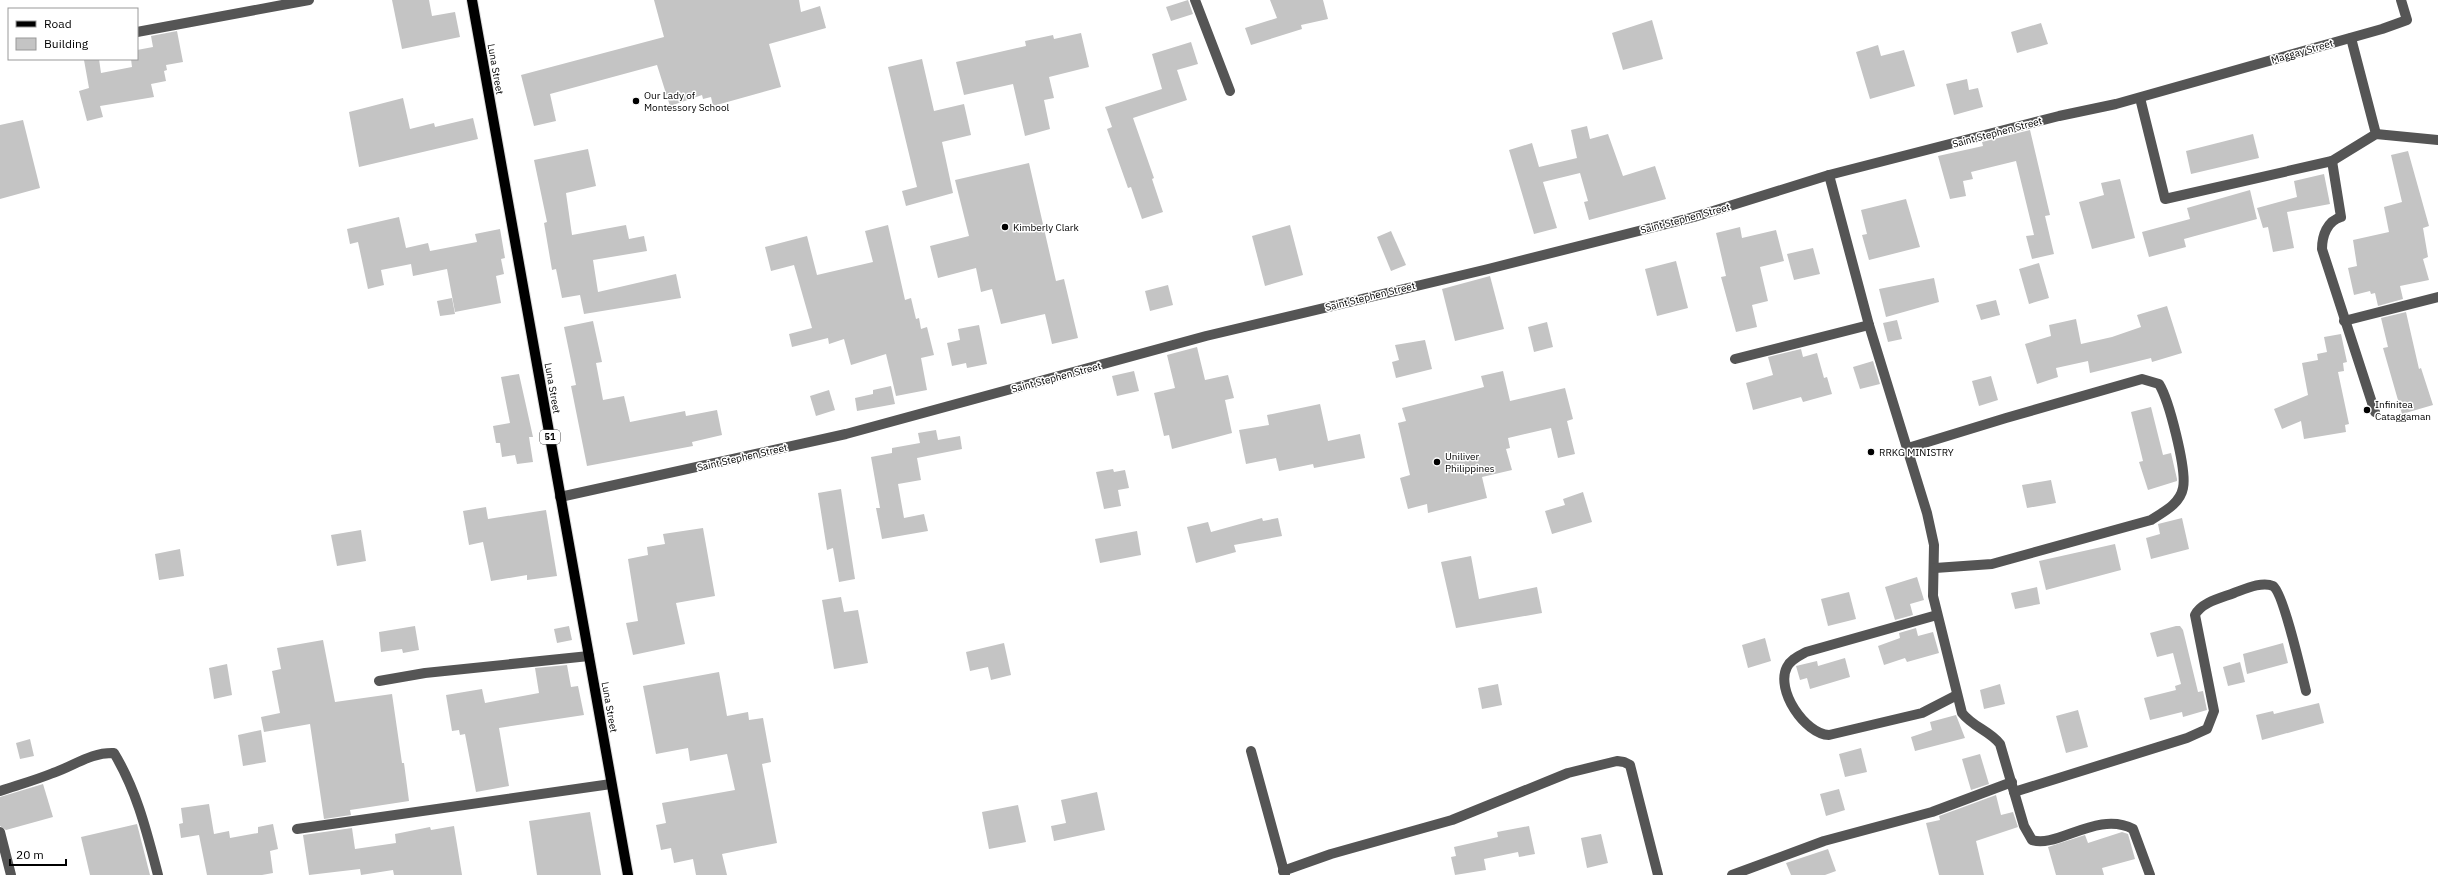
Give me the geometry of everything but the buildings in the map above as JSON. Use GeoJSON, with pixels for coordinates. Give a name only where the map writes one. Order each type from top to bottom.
{"type":"FeatureCollection","features":[{"type":"Feature","properties":{"kind":"main road","name":"Luna Street"},"geometry":{"type":"LineString","coordinates":[[472,0],[628,875]]}},
{"type":"Feature","properties":{"kind":"street"},"geometry":{"type":"LineString","coordinates":[[138,32],[309,0]]}},
{"type":"Feature","properties":{"kind":"street"},"geometry":{"type":"LineString","coordinates":[[1195,0],[1230,91]]}},
{"type":"Feature","properties":{"kind":"street","name":"Maggay Street"},"geometry":{"type":"LineString","coordinates":[[2177,86],[2352,38],[2407,20],[2401,0]]}},
{"type":"Feature","properties":{"kind":"street"},"geometry":{"type":"LineString","coordinates":[[2352,38],[2376,134]]}},
{"type":"Feature","properties":{"kind":"street","name":"Saint Stephen Street"},"geometry":{"type":"LineString","coordinates":[[560,497],[846,434],[1206,336],[1488,269],[1694,217],[1829,175],[2059,116],[2140,98],[2177,86]]}},
{"type":"Feature","properties":{"kind":"street"},"geometry":{"type":"LineString","coordinates":[[2140,98],[2165,199],[2332,161],[2376,134],[2438,140]]}},
{"type":"Feature","properties":{"kind":"street"},"geometry":{"type":"LineString","coordinates":[[2332,161],[2341,217],[2333,219],[2326,230],[2322,239],[2322,250],[2344,322],[2375,412]]}},
{"type":"Feature","properties":{"kind":"street"},"geometry":{"type":"LineString","coordinates":[[1829,175],[1869,325],[1908,448],[1933,538],[1935,568],[1933,596],[1962,713],[1970,723],[1994,736],[2000,744],[2028,836],[2032,840],[2042,842],[2091,827],[2124,824],[2133,829],[2150,875]]}},
{"type":"Feature","properties":{"kind":"street"},"geometry":{"type":"LineString","coordinates":[[2344,322],[2438,297]]}},
{"type":"Feature","properties":{"kind":"street"},"geometry":{"type":"LineString","coordinates":[[1735,359],[1869,325]]}},
{"type":"Feature","properties":{"kind":"street"},"geometry":{"type":"LineString","coordinates":[[1908,448],[2142,379],[2159,384],[2164,391],[2177,439],[2183,472],[2183,489],[2174,505],[2151,520],[1992,564],[1935,568]]}},
{"type":"Feature","properties":{"kind":"street"},"geometry":{"type":"LineString","coordinates":[[1732,875],[1824,841],[1932,812],[2013,787],[2187,738],[2207,729],[2214,711],[2195,616],[2198,610],[2206,604],[2250,587],[2272,586],[2277,589],[2283,605],[2306,691]]}},
{"type":"Feature","properties":{"kind":"street"},"geometry":{"type":"LineString","coordinates":[[1937,615],[1806,652],[1796,657],[1786,667],[1785,676],[1788,693],[1799,717],[1813,731],[1820,735],[1829,735],[1922,713],[1957,694]]}},
{"type":"Feature","properties":{"kind":"street"},"geometry":{"type":"LineString","coordinates":[[379,681],[432,672],[589,656]]}},
{"type":"Feature","properties":{"kind":"street"},"geometry":{"type":"LineString","coordinates":[[1251,751],[1284,873],[1331,854],[1452,820],[1568,773],[1617,761],[1630,765],[1658,875]]}},
{"type":"Feature","properties":{"kind":"street"},"geometry":{"type":"LineString","coordinates":[[0,790],[55,773],[91,756],[104,753],[114,754],[124,771],[140,808],[158,875]]}},
{"type":"Feature","properties":{"kind":"street"},"geometry":{"type":"LineString","coordinates":[[296,829],[611,784]]}},
{"type":"Feature","properties":{"kind":"street"},"geometry":{"type":"LineString","coordinates":[[0,832],[11,875]]}},
{"type":"Feature","properties":{"kind":"place","name":"Our Lady of Montessory School"},"geometry":{"type":"Point","coordinates":[636,101]}},
{"type":"Feature","properties":{"kind":"place","name":"Kimberly Clark"},"geometry":{"type":"Point","coordinates":[1005,227]}},
{"type":"Feature","properties":{"kind":"place","name":"Infinitea Cataggaman"},"geometry":{"type":"Point","coordinates":[2367,410]}},
{"type":"Feature","properties":{"kind":"place","name":"RRKG MINISTRY"},"geometry":{"type":"Point","coordinates":[1871,452]}},
{"type":"Feature","properties":{"kind":"place","name":"Uniliver Philippines"},"geometry":{"type":"Point","coordinates":[1437,462]}}]}
